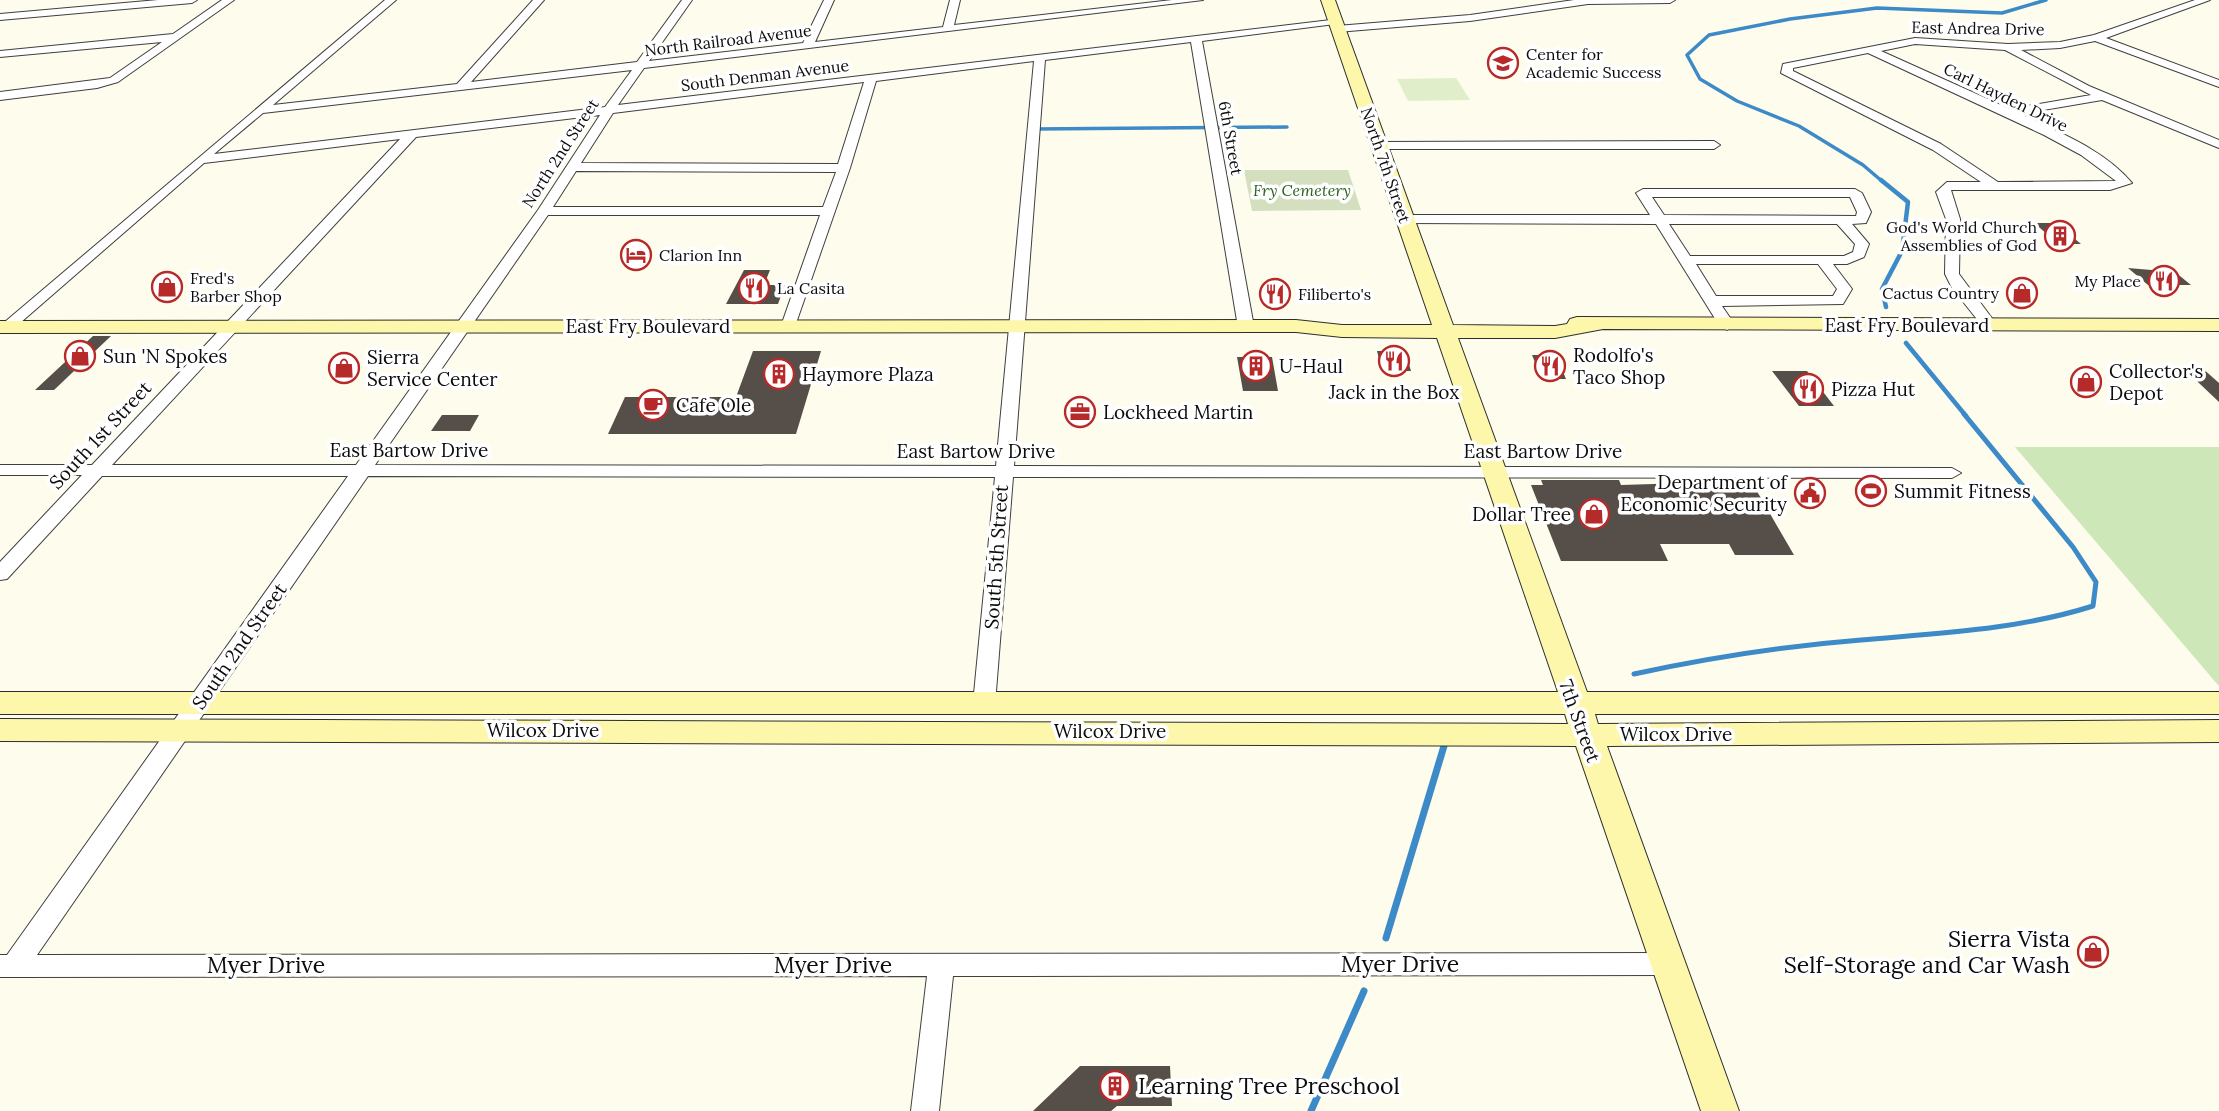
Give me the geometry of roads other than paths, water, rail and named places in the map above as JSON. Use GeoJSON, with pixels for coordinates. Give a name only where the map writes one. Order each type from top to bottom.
{"type":"FeatureCollection","features":[{"type":"Feature","properties":{"kind":"main road","name":"North 7th Street"},"geometry":{"type":"LineString","coordinates":[[1328,0],[1441,326]]}},
{"type":"Feature","properties":{"kind":"main road","name":"East Fry Boulevard"},"geometry":{"type":"LineString","coordinates":[[4,327],[1296,326],[1342,331],[1441,326],[1555,332],[1595,325],[2219,325]]}},
{"type":"Feature","properties":{"kind":"main road","name":"7th Street"},"geometry":{"type":"LineString","coordinates":[[1441,326],[1720,1111]]}},
{"type":"Feature","properties":{"kind":"main road","name":"Wilcox Drive"},"geometry":{"type":"LineString","coordinates":[[0,703],[984,704],[2219,731]]}},
{"type":"Feature","properties":{"kind":"main road","name":"Wilcox Drive"},"geometry":{"type":"LineString","coordinates":[[0,730],[1580,719],[2219,704]]}},
{"type":"Feature","properties":{"kind":"street"},"geometry":{"type":"LineString","coordinates":[[0,17],[192,0]]}},
{"type":"Feature","properties":{"kind":"street"},"geometry":{"type":"LineString","coordinates":[[0,96],[97,85],[135,66],[229,0]]}},
{"type":"Feature","properties":{"kind":"street"},"geometry":{"type":"LineString","coordinates":[[4,327],[391,0]]}},
{"type":"Feature","properties":{"kind":"street"},"geometry":{"type":"LineString","coordinates":[[461,86],[539,0]]}},
{"type":"Feature","properties":{"kind":"street","name":"North 2nd Street"},"geometry":{"type":"LineString","coordinates":[[461,325],[544,211],[609,110],[687,0]]}},
{"type":"Feature","properties":{"kind":"street"},"geometry":{"type":"LineString","coordinates":[[807,47],[829,0]]}},
{"type":"Feature","properties":{"kind":"street"},"geometry":{"type":"LineString","coordinates":[[948,30],[955,0]]}},
{"type":"Feature","properties":{"kind":"street"},"geometry":{"type":"LineString","coordinates":[[1076,15],[1077,0]]}},
{"type":"Feature","properties":{"kind":"street","name":"North Railroad Avenue"},"geometry":{"type":"LineString","coordinates":[[261,110],[1198,0]]}},
{"type":"Feature","properties":{"kind":"street","name":"South Denman Avenue"},"geometry":{"type":"LineString","coordinates":[[200,160],[1196,38],[1336,25],[1457,19],[1588,1],[1670,0]]}},
{"type":"Feature","properties":{"kind":"street","name":"East Andrea Drive"},"geometry":{"type":"LineString","coordinates":[[1994,185],[1937,147],[1787,73],[1787,66],[1867,48],[1915,41],[2008,47],[2060,45],[2096,38],[2205,0]]}},
{"type":"Feature","properties":{"kind":"street"},"geometry":{"type":"LineString","coordinates":[[0,54],[177,37]]}},
{"type":"Feature","properties":{"kind":"street","name":"6th Street"},"geometry":{"type":"LineString","coordinates":[[1196,38],[1246,327]]}},
{"type":"Feature","properties":{"kind":"street"},"geometry":{"type":"LineString","coordinates":[[2096,38],[2217,82]]}},
{"type":"Feature","properties":{"kind":"street"},"geometry":{"type":"LineString","coordinates":[[2008,47],[2044,70],[2102,97],[2219,144]]}},
{"type":"Feature","properties":{"kind":"street","name":"Carl Hayden Drive"},"geometry":{"type":"LineString","coordinates":[[1867,48],[2092,156],[2122,175],[2125,183],[1994,185]]}},
{"type":"Feature","properties":{"kind":"street","name":"South 5th Street"},"geometry":{"type":"LineString","coordinates":[[984,704],[1015,326],[1026,255],[1040,57]]}},
{"type":"Feature","properties":{"kind":"street"},"geometry":{"type":"LineString","coordinates":[[789,326],[844,168],[871,78]]}},
{"type":"Feature","properties":{"kind":"street"},"geometry":{"type":"LineString","coordinates":[[2006,113],[2102,97]]}},
{"type":"Feature","properties":{"kind":"street","name":"South 1st Street"},"geometry":{"type":"LineString","coordinates":[[0,574],[412,134]]}},
{"type":"Feature","properties":{"kind":"street"},"geometry":{"type":"LineString","coordinates":[[1379,146],[1714,145]]}},
{"type":"Feature","properties":{"kind":"street"},"geometry":{"type":"LineString","coordinates":[[573,167],[844,168]]}},
{"type":"Feature","properties":{"kind":"street"},"geometry":{"type":"LineString","coordinates":[[1989,325],[1957,285],[1952,274],[1953,219],[1944,192],[1947,187],[1994,185]]}},
{"type":"Feature","properties":{"kind":"street"},"geometry":{"type":"LineString","coordinates":[[1404,219],[1660,220],[1861,220],[1864,212],[1856,193],[1643,193],[1660,220],[1686,260],[1727,325]]}},
{"type":"Feature","properties":{"kind":"street"},"geometry":{"type":"LineString","coordinates":[[544,211],[829,211]]}},
{"type":"Feature","properties":{"kind":"street"},"geometry":{"type":"LineString","coordinates":[[1686,260],[1847,260],[1859,254],[1862,244],[1841,220]]}},
{"type":"Feature","properties":{"kind":"street"},"geometry":{"type":"LineString","coordinates":[[1712,301],[1838,301],[1845,289],[1822,260]]}},
{"type":"Feature","properties":{"kind":"street","name":"South 2nd Street"},"geometry":{"type":"LineString","coordinates":[[7,966],[198,704],[461,325]]}},
{"type":"Feature","properties":{"kind":"street","name":"East Bartow Drive"},"geometry":{"type":"LineString","coordinates":[[0,470],[1952,473]]}},
{"type":"Feature","properties":{"kind":"street","name":"Myer Drive"},"geometry":{"type":"LineString","coordinates":[[7,966],[1667,964]]}},
{"type":"Feature","properties":{"kind":"street"},"geometry":{"type":"LineString","coordinates":[[925,1111],[941,965]]}},
{"type":"Feature","properties":{"kind":"waterway"},"geometry":{"type":"LineString","coordinates":[[1883,182],[1863,165],[1799,126],[1737,101],[1700,79],[1687,55],[1709,35],[1790,19],[1877,8],[2002,13],[2046,0]]}},
{"type":"Feature","properties":{"kind":"waterway"},"geometry":{"type":"LineString","coordinates":[[1035,129],[1287,127]]}},
{"type":"Feature","properties":{"kind":"waterway"},"geometry":{"type":"LineString","coordinates":[[1881,180],[1908,202],[1902,251],[1882,289],[1886,307]]}},
{"type":"Feature","properties":{"kind":"waterway"},"geometry":{"type":"LineString","coordinates":[[1906,343],[1966,416]]}},
{"type":"Feature","properties":{"kind":"waterway"},"geometry":{"type":"LineString","coordinates":[[1634,674],[1775,649],[2007,625],[2093,606],[2096,582],[2073,547],[1964,414]]}},
{"type":"Feature","properties":{"kind":"waterway"},"geometry":{"type":"LineString","coordinates":[[1386,938],[1444,746]]}},
{"type":"Feature","properties":{"kind":"waterway"},"geometry":{"type":"LineString","coordinates":[[1311,1111],[1364,991]]}},
{"type":"Feature","properties":{"kind":"place","name":"Center for Academic Success"},"geometry":{"type":"Point","coordinates":[1503,63]}},
{"type":"Feature","properties":{"kind":"place","name":"God's World Church Assemblies of God"},"geometry":{"type":"Point","coordinates":[2060,236]}},
{"type":"Feature","properties":{"kind":"place","name":"Clarion Inn"},"geometry":{"type":"Point","coordinates":[636,255]}},
{"type":"Feature","properties":{"kind":"place","name":"My Place"},"geometry":{"type":"Point","coordinates":[2164,281]}},
{"type":"Feature","properties":{"kind":"place","name":"Fred's Barber Shop"},"geometry":{"type":"Point","coordinates":[167,287]}},
{"type":"Feature","properties":{"kind":"place","name":"La Casita"},"geometry":{"type":"Point","coordinates":[754,288]}},
{"type":"Feature","properties":{"kind":"place","name":"Cactus Country"},"geometry":{"type":"Point","coordinates":[2022,293]}},
{"type":"Feature","properties":{"kind":"place","name":"Filiberto's"},"geometry":{"type":"Point","coordinates":[1275,294]}},
{"type":"Feature","properties":{"kind":"place","name":"Sun 'N Spokes"},"geometry":{"type":"Point","coordinates":[80,356]}},
{"type":"Feature","properties":{"kind":"place","name":"Jack in the Box"},"geometry":{"type":"Point","coordinates":[1394,361]}},
{"type":"Feature","properties":{"kind":"place","name":"U-Haul"},"geometry":{"type":"Point","coordinates":[1256,366]}},
{"type":"Feature","properties":{"kind":"place","name":"Rodolfo's Taco Shop"},"geometry":{"type":"Point","coordinates":[1550,366]}},
{"type":"Feature","properties":{"kind":"place","name":"Sierra Service Center"},"geometry":{"type":"Point","coordinates":[344,368]}},
{"type":"Feature","properties":{"kind":"place","name":"Haymore Plaza"},"geometry":{"type":"Point","coordinates":[779,374]}},
{"type":"Feature","properties":{"kind":"place","name":"Collector's Depot"},"geometry":{"type":"Point","coordinates":[2086,382]}},
{"type":"Feature","properties":{"kind":"place","name":"Pizza Hut"},"geometry":{"type":"Point","coordinates":[1808,389]}},
{"type":"Feature","properties":{"kind":"place","name":"Cafe Ole"},"geometry":{"type":"Point","coordinates":[653,405]}},
{"type":"Feature","properties":{"kind":"place","name":"Lockheed Martin"},"geometry":{"type":"Point","coordinates":[1080,412]}},
{"type":"Feature","properties":{"kind":"place","name":"Summit Fitness"},"geometry":{"type":"Point","coordinates":[1871,491]}},
{"type":"Feature","properties":{"kind":"place","name":"Department of Economic Security"},"geometry":{"type":"Point","coordinates":[1810,493]}},
{"type":"Feature","properties":{"kind":"place","name":"Dollar Tree"},"geometry":{"type":"Point","coordinates":[1594,514]}},
{"type":"Feature","properties":{"kind":"place","name":"Sierra Vista Self-Storage and Car Wash"},"geometry":{"type":"Point","coordinates":[2093,952]}},
{"type":"Feature","properties":{"kind":"place","name":"Learning Tree Preschool"},"geometry":{"type":"Point","coordinates":[1115,1086]}},
{"type":"Feature","properties":{"kind":"park label","name":"Fry Cemetery"},"geometry":{"type":"Point","coordinates":[1302,190]}}]}
